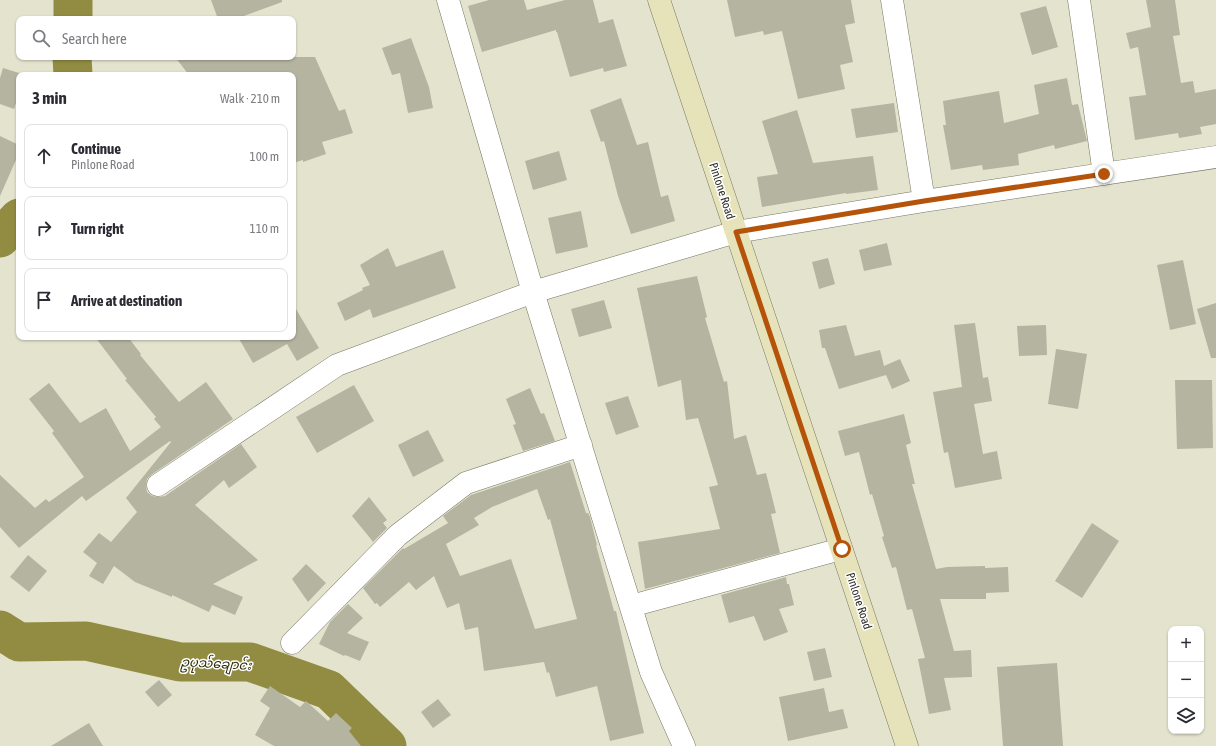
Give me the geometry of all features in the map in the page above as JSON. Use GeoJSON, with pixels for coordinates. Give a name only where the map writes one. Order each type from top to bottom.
{"type":"FeatureCollection","features":[{"type":"Feature","properties":{"kind":"street"},"geometry":{"type":"LineString","coordinates":[[448,0],[533,292],[651,672],[684,746]]}},
{"type":"Feature","properties":{"kind":"street","name":"Pinlone Road"},"geometry":{"type":"LineString","coordinates":[[659,0],[907,746]]}},
{"type":"Feature","properties":{"kind":"street"},"geometry":{"type":"LineString","coordinates":[[892,0],[924,201]]}},
{"type":"Feature","properties":{"kind":"street"},"geometry":{"type":"LineString","coordinates":[[1079,0],[1104,174]]}},
{"type":"Feature","properties":{"kind":"street"},"geometry":{"type":"LineString","coordinates":[[158,485],[337,365],[533,292],[736,232],[924,201],[1216,158]]}},
{"type":"Feature","properties":{"kind":"street"},"geometry":{"type":"LineString","coordinates":[[292,643],[398,534],[466,483],[581,445]]}},
{"type":"Feature","properties":{"kind":"street"},"geometry":{"type":"LineString","coordinates":[[631,606],[842,549]]}},
{"type":"Feature","properties":{"kind":"building"},"geometry":{"type":"Polygon","coordinates":[[[211,0],[282,0],[282,2],[244,16],[217,16],[211,0]]]}},
{"type":"Feature","properties":{"kind":"building"},"geometry":{"type":"Polygon","coordinates":[[[489,0],[524,0],[527,10],[565,0],[593,0],[599,23],[613,19],[627,66],[604,72],[603,68],[570,77],[556,30],[482,52],[468,6],[489,0]]]}},
{"type":"Feature","properties":{"kind":"building"},"geometry":{"type":"Polygon","coordinates":[[[727,0],[851,0],[855,23],[845,25],[853,62],[840,65],[845,89],[798,99],[782,31],[764,35],[763,31],[735,37],[727,0]]]}},
{"type":"Feature","properties":{"kind":"building"},"geometry":{"type":"Polygon","coordinates":[[[1146,0],[1175,0],[1180,35],[1173,36],[1181,83],[1193,81],[1195,93],[1216,89],[1216,124],[1200,127],[1202,134],[1179,138],[1178,133],[1135,140],[1129,97],[1146,95],[1138,47],[1130,49],[1126,33],[1151,27],[1146,0]]]}},
{"type":"Feature","properties":{"kind":"building"},"geometry":{"type":"Polygon","coordinates":[[[1046,6],[1058,47],[1032,55],[1020,13],[1046,6]]]}},
{"type":"Feature","properties":{"kind":"building"},"geometry":{"type":"Polygon","coordinates":[[[411,38],[429,87],[433,108],[408,113],[400,73],[392,75],[382,48],[411,38]]]}},
{"type":"Feature","properties":{"kind":"building"},"geometry":{"type":"Polygon","coordinates":[[[296,57],[315,57],[339,111],[345,109],[353,133],[322,142],[326,154],[303,162],[303,160],[296,162],[296,72],[187,72],[177,60],[296,60],[296,57]]]}},
{"type":"Feature","properties":{"kind":"building"},"geometry":{"type":"Polygon","coordinates":[[[3,68],[16,72],[16,103],[14,109],[0,104],[0,78],[3,68]]]}},
{"type":"Feature","properties":{"kind":"building"},"geometry":{"type":"Polygon","coordinates":[[[1067,78],[1072,105],[1078,104],[1087,141],[1055,149],[1054,145],[1018,154],[1019,165],[983,170],[982,165],[951,170],[943,125],[946,125],[943,101],[999,91],[1004,123],[1039,114],[1034,85],[1067,78]]]}},
{"type":"Feature","properties":{"kind":"building"},"geometry":{"type":"Polygon","coordinates":[[[621,98],[637,145],[648,142],[661,197],[668,195],[675,221],[631,234],[618,196],[604,141],[601,142],[590,110],[621,98]]]}},
{"type":"Feature","properties":{"kind":"building"},"geometry":{"type":"Polygon","coordinates":[[[894,103],[898,132],[856,138],[851,109],[894,103]]]}},
{"type":"Feature","properties":{"kind":"building"},"geometry":{"type":"Polygon","coordinates":[[[797,110],[813,163],[873,156],[878,190],[846,193],[762,207],[757,177],[778,174],[762,121],[797,110]]]}},
{"type":"Feature","properties":{"kind":"building"},"geometry":{"type":"Polygon","coordinates":[[[0,136],[16,144],[16,160],[0,196],[0,136]]]}},
{"type":"Feature","properties":{"kind":"building"},"geometry":{"type":"Polygon","coordinates":[[[559,151],[567,180],[533,190],[525,161],[559,151]]]}},
{"type":"Feature","properties":{"kind":"building"},"geometry":{"type":"Polygon","coordinates":[[[581,211],[588,247],[556,254],[548,218],[581,211]]]}},
{"type":"Feature","properties":{"kind":"building"},"geometry":{"type":"Polygon","coordinates":[[[887,243],[892,265],[864,271],[859,250],[887,243]]]}},
{"type":"Feature","properties":{"kind":"building"},"geometry":{"type":"Polygon","coordinates":[[[388,248],[396,267],[443,250],[456,288],[373,318],[370,309],[345,321],[337,303],[370,285],[360,265],[388,248]]]}},
{"type":"Feature","properties":{"kind":"building"},"geometry":{"type":"Polygon","coordinates":[[[828,258],[835,284],[819,289],[812,262],[828,258]]]}},
{"type":"Feature","properties":{"kind":"building"},"geometry":{"type":"Polygon","coordinates":[[[1183,260],[1196,324],[1170,330],[1157,265],[1183,260]]]}},
{"type":"Feature","properties":{"kind":"building"},"geometry":{"type":"Polygon","coordinates":[[[697,276],[707,317],[705,318],[724,382],[727,381],[734,439],[746,435],[757,475],[766,473],[776,513],[771,514],[780,553],[645,589],[638,542],[720,529],[709,487],[718,485],[698,418],[686,420],[681,380],[658,387],[637,288],[697,276]]]}},
{"type":"Feature","properties":{"kind":"building"},"geometry":{"type":"Polygon","coordinates":[[[604,300],[612,328],[579,337],[571,309],[604,300]]]}},
{"type":"Feature","properties":{"kind":"building"},"geometry":{"type":"Polygon","coordinates":[[[1216,303],[1216,358],[1211,358],[1197,309],[1216,303]]]}},
{"type":"Feature","properties":{"kind":"building"},"geometry":{"type":"Polygon","coordinates":[[[296,309],[319,348],[297,361],[287,344],[253,363],[240,340],[296,340],[296,309]]]}},
{"type":"Feature","properties":{"kind":"building"},"geometry":{"type":"Polygon","coordinates":[[[975,323],[983,378],[988,377],[992,401],[974,404],[983,454],[997,451],[1002,479],[955,488],[948,452],[944,453],[933,392],[962,387],[954,325],[975,323]]]}},
{"type":"Feature","properties":{"kind":"building"},"geometry":{"type":"Polygon","coordinates":[[[846,325],[855,356],[880,350],[884,366],[900,359],[910,381],[892,389],[886,375],[839,389],[825,348],[822,348],[819,330],[846,325]]]}},
{"type":"Feature","properties":{"kind":"building"},"geometry":{"type":"Polygon","coordinates":[[[1046,325],[1047,355],[1019,356],[1017,326],[1046,325]]]}},
{"type":"Feature","properties":{"kind":"building"},"geometry":{"type":"Polygon","coordinates":[[[97,340],[130,340],[141,354],[140,355],[179,402],[206,382],[233,419],[151,475],[147,479],[146,485],[147,492],[152,496],[165,496],[241,444],[257,467],[229,488],[224,480],[195,505],[258,560],[213,584],[243,597],[235,615],[212,605],[209,612],[172,595],[172,597],[135,582],[114,566],[103,584],[89,576],[97,563],[83,552],[99,533],[111,542],[137,512],[126,498],[171,442],[170,441],[86,501],[82,496],[19,548],[0,527],[0,475],[35,508],[46,499],[49,502],[84,477],[52,433],[54,431],[29,399],[49,383],[80,423],[106,408],[130,451],[161,427],[154,419],[156,417],[125,380],[127,379],[97,340]]]}},
{"type":"Feature","properties":{"kind":"building"},"geometry":{"type":"Polygon","coordinates":[[[1056,349],[1087,354],[1078,409],[1048,404],[1056,349]]]}},
{"type":"Feature","properties":{"kind":"building"},"geometry":{"type":"Polygon","coordinates":[[[1175,380],[1212,380],[1213,448],[1177,449],[1175,380]]]}},
{"type":"Feature","properties":{"kind":"building"},"geometry":{"type":"Polygon","coordinates":[[[354,385],[374,421],[317,453],[296,417],[354,385]]]}},
{"type":"Feature","properties":{"kind":"building"},"geometry":{"type":"Polygon","coordinates":[[[530,388],[541,414],[544,413],[555,441],[523,451],[513,425],[516,424],[506,399],[530,388]]]}},
{"type":"Feature","properties":{"kind":"building"},"geometry":{"type":"Polygon","coordinates":[[[628,396],[639,427],[616,435],[605,403],[628,396]]]}},
{"type":"Feature","properties":{"kind":"building"},"geometry":{"type":"Polygon","coordinates":[[[904,414],[911,443],[906,445],[915,484],[912,484],[936,569],[947,567],[1008,567],[1009,592],[986,593],[986,599],[940,599],[954,651],[971,650],[972,677],[944,678],[951,710],[929,714],[918,659],[925,658],[912,609],[907,610],[896,567],[892,568],[859,452],[845,456],[838,431],[904,414]]]}},
{"type":"Feature","properties":{"kind":"building"},"geometry":{"type":"Polygon","coordinates":[[[428,430],[444,461],[413,477],[398,445],[428,430]]]}},
{"type":"Feature","properties":{"kind":"building"},"geometry":{"type":"Polygon","coordinates":[[[570,462],[586,513],[588,513],[590,517],[614,611],[616,611],[644,733],[610,741],[597,686],[556,697],[549,672],[547,673],[544,662],[484,671],[478,627],[465,630],[459,603],[447,608],[434,576],[416,590],[409,582],[380,607],[377,603],[375,604],[363,588],[403,548],[404,549],[448,523],[443,516],[471,495],[570,462]],[[537,489],[492,507],[474,518],[479,525],[446,544],[460,576],[511,559],[535,629],[577,619],[550,519],[548,520],[537,489]]]}},
{"type":"Feature","properties":{"kind":"building"},"geometry":{"type":"Polygon","coordinates":[[[369,497],[387,520],[383,523],[387,528],[373,542],[352,516],[369,497]]]}},
{"type":"Feature","properties":{"kind":"building"},"geometry":{"type":"Polygon","coordinates":[[[1092,523],[1119,541],[1082,598],[1055,581],[1092,523]]]}},
{"type":"Feature","properties":{"kind":"building"},"geometry":{"type":"Polygon","coordinates":[[[28,555],[47,571],[29,592],[10,577],[28,555]]]}},
{"type":"Feature","properties":{"kind":"building"},"geometry":{"type":"Polygon","coordinates":[[[306,564],[326,583],[308,602],[292,579],[306,564]]]}},
{"type":"Feature","properties":{"kind":"building"},"geometry":{"type":"Polygon","coordinates":[[[786,577],[794,605],[779,609],[788,632],[764,641],[754,616],[729,623],[721,595],[786,577]]]}},
{"type":"Feature","properties":{"kind":"building"},"geometry":{"type":"Polygon","coordinates":[[[348,604],[363,618],[347,633],[369,642],[360,661],[345,655],[344,656],[319,644],[330,622],[348,604]]]}},
{"type":"Feature","properties":{"kind":"building"},"geometry":{"type":"Polygon","coordinates":[[[825,648],[832,677],[814,681],[807,652],[825,648]]]}},
{"type":"Feature","properties":{"kind":"building"},"geometry":{"type":"Polygon","coordinates":[[[1057,663],[1063,746],[1003,746],[997,667],[1057,663]]]}},
{"type":"Feature","properties":{"kind":"building"},"geometry":{"type":"Polygon","coordinates":[[[159,680],[172,695],[158,707],[145,692],[159,680]]]}},
{"type":"Feature","properties":{"kind":"building"},"geometry":{"type":"Polygon","coordinates":[[[270,686],[300,707],[306,701],[328,721],[336,713],[352,728],[349,731],[361,746],[274,746],[255,735],[270,708],[260,701],[270,686]]]}},
{"type":"Feature","properties":{"kind":"building"},"geometry":{"type":"Polygon","coordinates":[[[824,688],[829,712],[843,709],[848,728],[788,741],[779,697],[824,688]]]}},
{"type":"Feature","properties":{"kind":"building"},"geometry":{"type":"Polygon","coordinates":[[[438,699],[451,715],[433,728],[421,712],[438,699]]]}},
{"type":"Feature","properties":{"kind":"building"},"geometry":{"type":"Polygon","coordinates":[[[89,723],[103,746],[51,746],[89,723]]]}},
{"type":"Feature","properties":{"kind":"waterway","name":"ဥပုသ်ချောင်း"},"geometry":{"type":"LineString","coordinates":[[73,0],[73,16]]}},
{"type":"Feature","properties":{"kind":"waterway","name":"ဥပုသ်ချောင်း"},"geometry":{"type":"LineString","coordinates":[[72,60],[73,72]]}},
{"type":"Feature","properties":{"kind":"waterway","name":"ဥပုသ်ချောင်း"},"geometry":{"type":"LineString","coordinates":[[0,238],[16,221]]}},
{"type":"Feature","properties":{"kind":"waterway","name":"ဥပုသ်ချောင်း"},"geometry":{"type":"LineString","coordinates":[[0,630],[19,642],[86,641],[180,662],[250,662],[329,690],[387,746]]}},
{"type":"Feature","properties":{"kind":"route"},"geometry":{"type":"LineString","coordinates":[[842,549],[736,232],[924,201],[1104,174]]}}]}
